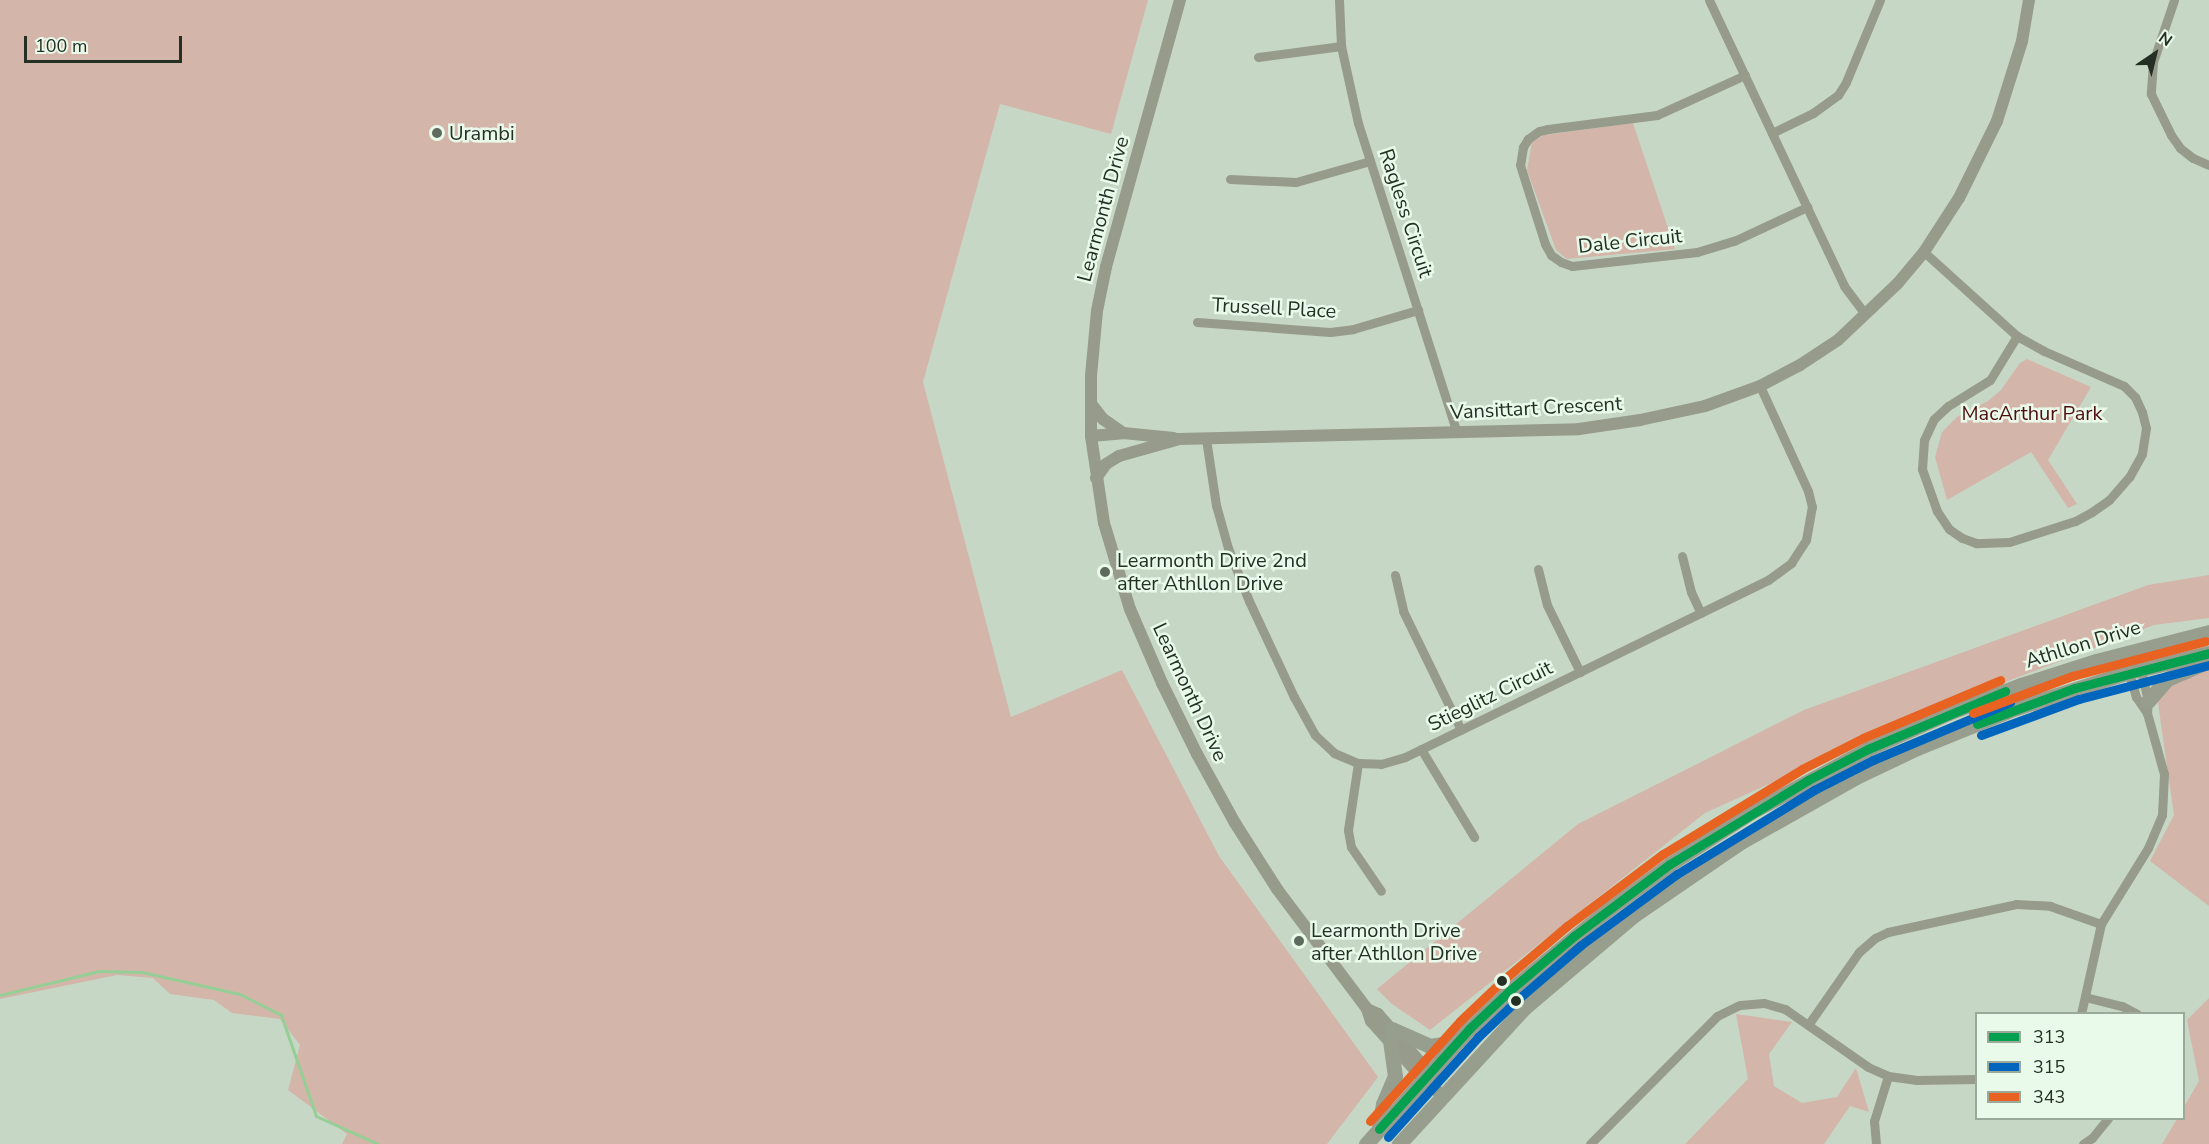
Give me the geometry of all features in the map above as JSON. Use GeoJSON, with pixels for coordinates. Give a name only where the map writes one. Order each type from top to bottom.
{"type":"FeatureCollection","features":[{"type":"Feature","properties":{"kind":"main road","name":"Athllon Drive"},"geometry":{"type":"LineString","coordinates":[[1366,1144],[1469,1029],[1518,984],[1605,912],[1670,864],[1751,812],[1868,749],[1948,713],[2021,685],[2130,651],[2209,632]]}},
{"type":"Feature","properties":{"kind":"main road","name":"Athllon Drive"},"geometry":{"type":"LineString","coordinates":[[1399,1144],[1524,1008],[1634,915],[1739,843],[1846,783],[1917,748],[2016,708],[2135,670],[2209,652]]}},
{"type":"Feature","properties":{"kind":"main road"},"geometry":{"type":"LineString","coordinates":[[2148,707],[2167,679],[2209,661]]}},
{"type":"Feature","properties":{"kind":"main road"},"geometry":{"type":"LineString","coordinates":[[1379,1129],[1383,1104],[1395,1076],[1391,1035],[1435,1046],[1448,1043],[1469,1029]]}},
{"type":"Feature","properties":{"kind":"street","name":"Learmonth Drive"},"geometry":{"type":"LineString","coordinates":[[1180,0],[1101,289],[1094,343],[1091,436],[1104,523],[1130,609],[1197,754],[1277,889],[1367,1009],[1378,1014],[1391,1035],[1442,1095]]}},
{"type":"Feature","properties":{"kind":"street","name":"Ragless Circuit"},"geometry":{"type":"LineString","coordinates":[[1339,0],[1341,46],[1348,86],[1457,433]]}},
{"type":"Feature","properties":{"kind":"street"},"geometry":{"type":"LineString","coordinates":[[1709,0],[1844,286],[1865,314]]}},
{"type":"Feature","properties":{"kind":"street"},"geometry":{"type":"LineString","coordinates":[[1772,133],[1814,113],[1838,95],[1846,82],[1880,0]]}},
{"type":"Feature","properties":{"kind":"street","name":"Vansittart Crescent"},"geometry":{"type":"LineString","coordinates":[[1091,436],[1123,433],[1158,434],[1179,439],[1206,439],[1579,429],[1629,422],[1705,406],[1760,386],[1800,365],[1838,340],[1898,283],[1924,252],[1959,198],[1997,121],[2022,41],[2029,0]]}},
{"type":"Feature","properties":{"kind":"street"},"geometry":{"type":"LineString","coordinates":[[2174,0],[2153,62],[2151,94],[2170,135],[2180,148],[2193,158],[2209,165]]}},
{"type":"Feature","properties":{"kind":"street"},"geometry":{"type":"LineString","coordinates":[[1258,57],[1341,46]]}},
{"type":"Feature","properties":{"kind":"street","name":"Dale Circuit"},"geometry":{"type":"LineString","coordinates":[[1745,75],[1657,115],[1548,129],[1528,139],[1523,147],[1520,165],[1545,244],[1551,255],[1572,266],[1697,252],[1734,241],[1807,207]]}},
{"type":"Feature","properties":{"kind":"street"},"geometry":{"type":"LineString","coordinates":[[1230,179],[1296,182],[1370,161]]}},
{"type":"Feature","properties":{"kind":"street"},"geometry":{"type":"LineString","coordinates":[[1924,252],[2017,336],[2043,351],[2124,386],[2135,397],[2142,412],[2146,435],[2142,454],[2129,477],[2109,500],[2075,521],[2009,542],[1992,545],[1976,543],[1962,538],[1949,529],[1937,512],[1922,469],[1924,440],[1934,419],[1941,412],[1990,380],[2000,369],[2017,336]]}},
{"type":"Feature","properties":{"kind":"street","name":"Trussell Place"},"geometry":{"type":"LineString","coordinates":[[1197,322],[1330,332],[1353,329],[1418,310]]}},
{"type":"Feature","properties":{"kind":"street","name":"Stieglitz Circuit"},"geometry":{"type":"LineString","coordinates":[[1206,439],[1216,505],[1228,548],[1278,665],[1320,742],[1334,753],[1358,763],[1389,763],[1778,574],[1802,548],[1811,524],[1812,507],[1808,491],[1760,386]]}},
{"type":"Feature","properties":{"kind":"street"},"geometry":{"type":"LineString","coordinates":[[1092,405],[1103,419],[1123,433]]}},
{"type":"Feature","properties":{"kind":"street","name":"Vansittart Crescent"},"geometry":{"type":"LineString","coordinates":[[1096,478],[1106,464],[1119,456],[1179,439]]}},
{"type":"Feature","properties":{"kind":"street"},"geometry":{"type":"LineString","coordinates":[[1682,556],[1691,592],[1701,613]]}},
{"type":"Feature","properties":{"kind":"street"},"geometry":{"type":"LineString","coordinates":[[1539,569],[1547,605],[1580,672]]}},
{"type":"Feature","properties":{"kind":"street"},"geometry":{"type":"LineString","coordinates":[[1395,575],[1403,611],[1461,730]]}},
{"type":"Feature","properties":{"kind":"street"},"geometry":{"type":"LineString","coordinates":[[2081,1012],[2101,924],[2148,848],[2162,815],[2164,774],[2148,707],[2130,651]]}},
{"type":"Feature","properties":{"kind":"street"},"geometry":{"type":"LineString","coordinates":[[1421,749],[1474,837]]}},
{"type":"Feature","properties":{"kind":"street"},"geometry":{"type":"LineString","coordinates":[[1358,763],[1348,830],[1351,847],[1381,891]]}},
{"type":"Feature","properties":{"kind":"street"},"geometry":{"type":"LineString","coordinates":[[1808,1025],[1859,952],[1875,938],[1888,933],[2016,904],[2050,906],[2101,924]]}},
{"type":"Feature","properties":{"kind":"street"},"geometry":{"type":"LineString","coordinates":[[2085,997],[2122,1006],[2133,1012]]}},
{"type":"Feature","properties":{"kind":"street"},"geometry":{"type":"LineString","coordinates":[[1590,1144],[1724,1011],[1740,1005],[1764,1003],[1785,1009],[1868,1067],[1888,1076],[1917,1080],[1975,1079]]}},
{"type":"Feature","properties":{"kind":"street"},"geometry":{"type":"LineString","coordinates":[[1876,1144],[1874,1121],[1888,1076]]}},
{"type":"Feature","properties":{"kind":"street"},"geometry":{"type":"LineString","coordinates":[[2083,1144],[2107,1120]]}},
{"type":"Feature","properties":{"kind":"green space"},"geometry":{"type":"Polygon","coordinates":[[[0,0],[1148,0],[1111,134],[1000,104],[923,382],[1011,717],[1122,670],[1219,856],[1378,1077],[1327,1144],[342,1144],[347,1134],[288,1090],[300,1045],[280,1019],[232,1013],[214,1000],[170,994],[153,978],[117,975],[0,999],[0,0]]]}},
{"type":"Feature","properties":{"kind":"green space"},"geometry":{"type":"Polygon","coordinates":[[[1633,123],[1675,249],[1567,259],[1556,250],[1527,170],[1532,142],[1544,135],[1633,123]]]}},
{"type":"Feature","properties":{"kind":"green space","name":"MacArthur Park"},"geometry":{"type":"Polygon","coordinates":[[[2027,359],[2091,387],[2048,460],[2077,504],[2068,508],[2031,452],[1947,500],[1935,457],[1942,432],[1957,417],[1988,401],[2001,390],[2020,363],[2027,359]]]}},
{"type":"Feature","properties":{"kind":"green space"},"geometry":{"type":"Polygon","coordinates":[[[2209,575],[2209,618],[2154,625],[1925,713],[1705,813],[1430,1030],[1392,1004],[1377,989],[1578,824],[1804,710],[2148,585],[2209,575]]]}},
{"type":"Feature","properties":{"kind":"green space"},"geometry":{"type":"Polygon","coordinates":[[[2209,667],[2209,906],[2150,861],[2174,815],[2154,675],[2209,667]]]}},
{"type":"Feature","properties":{"kind":"green space"},"geometry":{"type":"Polygon","coordinates":[[[2209,998],[2209,1144],[2162,1144],[2176,1120],[2185,1120],[2185,1105],[2199,1081],[2187,1020],[2209,998]]]}},
{"type":"Feature","properties":{"kind":"green space"},"geometry":{"type":"Polygon","coordinates":[[[1736,1014],[1792,1022],[1769,1054],[1774,1086],[1802,1103],[1837,1097],[1856,1068],[1869,1112],[1850,1106],[1824,1144],[1685,1144],[1748,1079],[1736,1014]]]}},
{"type":"Feature","properties":{"kind":"waterway"},"geometry":{"type":"LineString","coordinates":[[0,995],[99,971],[142,972],[240,994],[281,1015],[316,1116],[378,1144]]}},
{"type":"Feature","properties":{"kind":"transit line","name":"343"},"geometry":{"type":"LineString","coordinates":[[1973,713],[2072,676],[2206,641]]}},
{"type":"Feature","properties":{"kind":"transit line","name":"313"},"geometry":{"type":"LineString","coordinates":[[1977,724],[2075,688],[2209,653]]}},
{"type":"Feature","properties":{"kind":"transit line","name":"315"},"geometry":{"type":"LineString","coordinates":[[1981,735],[2079,699],[2209,665]]}},
{"type":"Feature","properties":{"kind":"transit line","name":"343"},"geometry":{"type":"LineString","coordinates":[[1370,1121],[1460,1021],[1501,982],[1567,926],[1663,854],[1802,769],[1863,738],[2000,680]]}},
{"type":"Feature","properties":{"kind":"transit line","name":"313"},"geometry":{"type":"LineString","coordinates":[[1379,1129],[1469,1029],[1509,991],[1574,936],[1670,864],[1808,780],[1868,749],[2005,691]]}},
{"type":"Feature","properties":{"kind":"transit line","name":"315"},"geometry":{"type":"LineString","coordinates":[[1388,1137],[1478,1037],[1517,1000],[1581,945],[1677,874],[1814,790],[1873,760],[2010,702]]}},
{"type":"Feature","properties":{"kind":"place","name":"Urambi"},"geometry":{"type":"Point","coordinates":[437,133]}},
{"type":"Feature","properties":{"kind":"place","name":"Learmonth Drive 2nd after Athllon Drive"},"geometry":{"type":"Point","coordinates":[1105,572]}},
{"type":"Feature","properties":{"kind":"place","name":"Learmonth Drive after Athllon Drive"},"geometry":{"type":"Point","coordinates":[1299,941]}}]}
